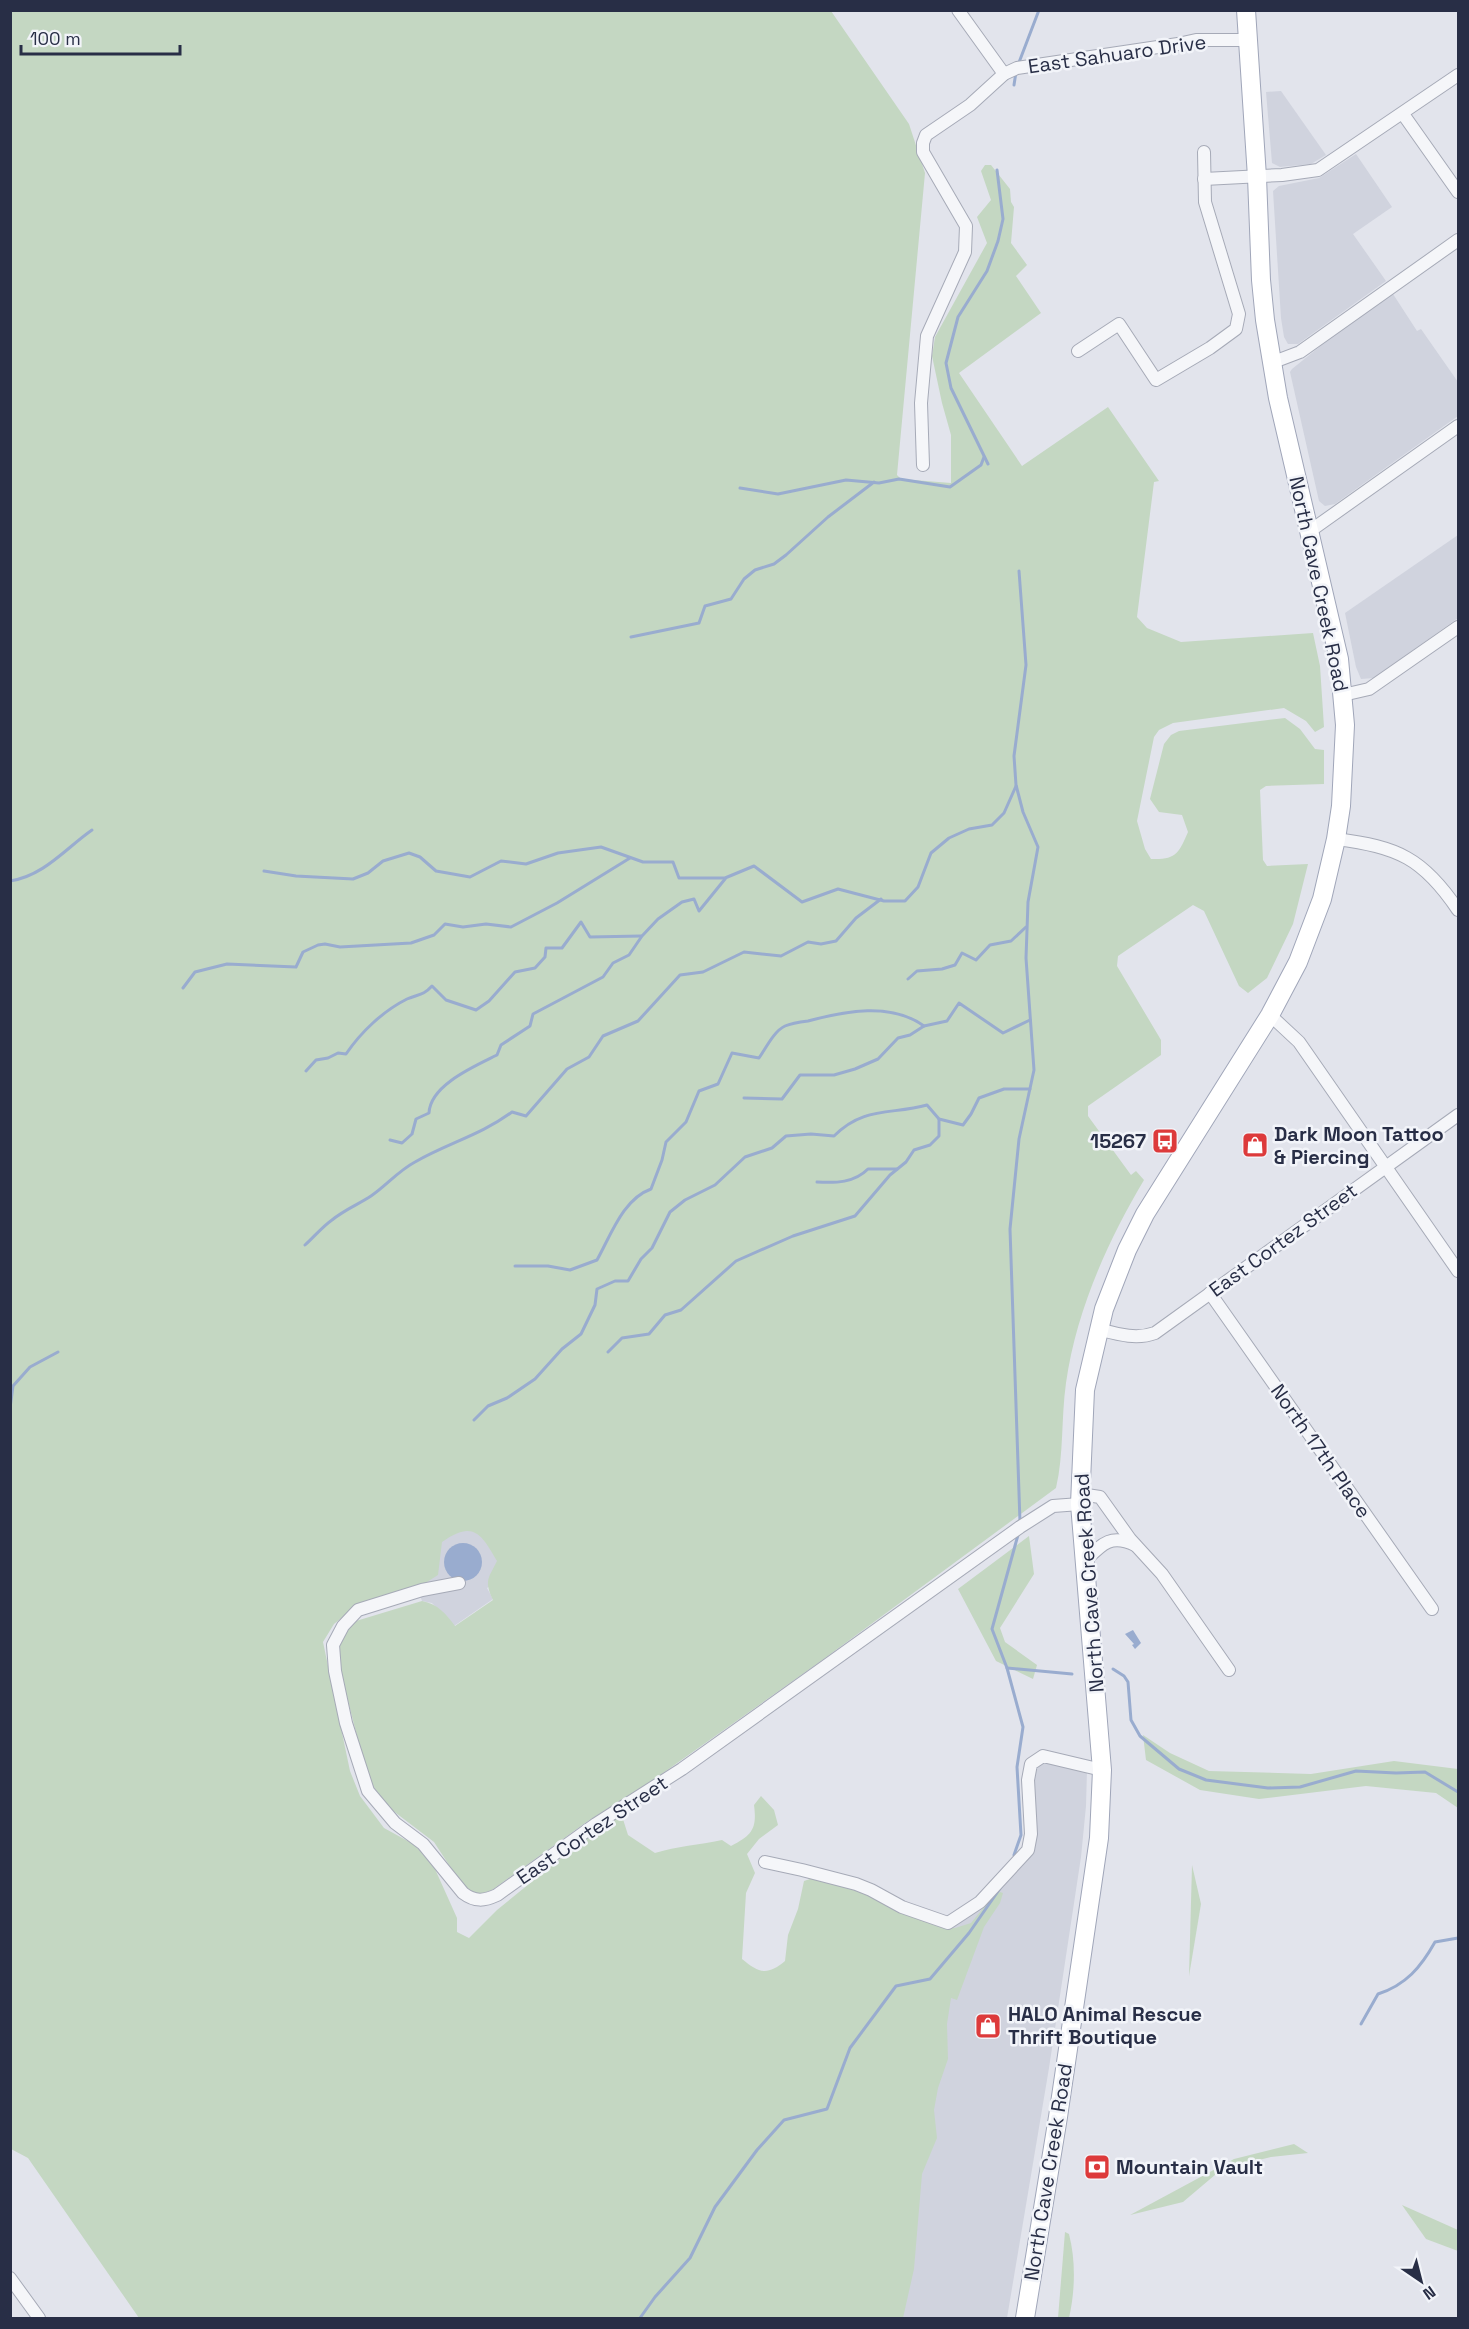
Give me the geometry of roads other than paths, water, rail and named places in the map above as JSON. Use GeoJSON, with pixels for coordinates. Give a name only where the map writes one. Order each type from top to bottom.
{"type":"FeatureCollection","features":[{"type":"Feature","properties":{"kind":"main road","name":"North Cave Creek Road"},"geometry":{"type":"LineString","coordinates":[[1025,2319],[1096,1867],[1102,1770],[1080,1499],[1085,1390],[1098,1329],[1123,1260],[1145,1214],[1270,1015],[1310,934],[1322,898],[1336,839],[1343,782],[1343,694],[1333,630],[1271,363],[1261,280],[1246,10]]}},
{"type":"Feature","properties":{"kind":"street"},"geometry":{"type":"LineString","coordinates":[[958,10],[1004,74]]}},
{"type":"Feature","properties":{"kind":"street","name":"East Sahuaro Drive"},"geometry":{"type":"LineString","coordinates":[[923,465],[921,403],[927,336],[965,252],[966,226],[923,152],[926,135],[970,105],[1004,74],[1017,68],[1196,40],[1248,40]]}},
{"type":"Feature","properties":{"kind":"street"},"geometry":{"type":"LineString","coordinates":[[1204,179],[1257,177],[1318,170],[1458,75]]}},
{"type":"Feature","properties":{"kind":"street"},"geometry":{"type":"LineString","coordinates":[[1403,114],[1458,192]]}},
{"type":"Feature","properties":{"kind":"street"},"geometry":{"type":"LineString","coordinates":[[1078,351],[1119,324],[1156,380],[1230,335],[1239,323],[1233,292],[1204,202],[1204,152]]}},
{"type":"Feature","properties":{"kind":"street"},"geometry":{"type":"LineString","coordinates":[[1271,363],[1300,352],[1458,240]]}},
{"type":"Feature","properties":{"kind":"street"},"geometry":{"type":"LineString","coordinates":[[1310,531],[1458,426]]}},
{"type":"Feature","properties":{"kind":"street"},"geometry":{"type":"LineString","coordinates":[[1343,694],[1369,689],[1458,627]]}},
{"type":"Feature","properties":{"kind":"street"},"geometry":{"type":"LineString","coordinates":[[1336,839],[1373,844],[1412,860],[1444,889],[1458,910]]}},
{"type":"Feature","properties":{"kind":"street"},"geometry":{"type":"LineString","coordinates":[[1270,1015],[1299,1042],[1458,1271]]}},
{"type":"Feature","properties":{"kind":"street","name":"East Cortez Street"},"geometry":{"type":"LineString","coordinates":[[1098,1329],[1119,1334],[1149,1335],[1458,1115]]}},
{"type":"Feature","properties":{"kind":"street","name":"North 17th Place"},"geometry":{"type":"LineString","coordinates":[[1210,1293],[1432,1609]]}},
{"type":"Feature","properties":{"kind":"street"},"geometry":{"type":"LineString","coordinates":[[1080,1499],[1100,1497],[1136,1546],[1162,1574],[1229,1670]]}},
{"type":"Feature","properties":{"kind":"street","name":"East Cortez Street"},"geometry":{"type":"LineString","coordinates":[[459,1583],[422,1590],[358,1610],[343,1626],[333,1644],[335,1671],[346,1724],[368,1791],[395,1822],[423,1844],[463,1893],[471,1899],[485,1900],[497,1894],[596,1824],[682,1769],[1020,1527],[1053,1506],[1080,1499]]}},
{"type":"Feature","properties":{"kind":"street"},"geometry":{"type":"LineString","coordinates":[[1084,1562],[1097,1549],[1113,1540],[1126,1541],[1136,1546]]}},
{"type":"Feature","properties":{"kind":"street"},"geometry":{"type":"LineString","coordinates":[[765,1862],[802,1869],[856,1884],[902,1908],[938,1922],[948,1923],[981,1902],[1028,1850],[1031,1834],[1028,1780],[1031,1764],[1043,1756],[1102,1770]]}},
{"type":"Feature","properties":{"kind":"street"},"geometry":{"type":"LineString","coordinates":[[10,2278],[39,2319]]}},
{"type":"Feature","properties":{"kind":"water"},"geometry":{"type":"Polygon","coordinates":[[[463,1543],[477,1548],[482,1562],[477,1576],[463,1581],[449,1576],[444,1562],[449,1548],[463,1543]]]}},
{"type":"Feature","properties":{"kind":"water"},"geometry":{"type":"Polygon","coordinates":[[[1133,1630],[1141,1643],[1135,1649],[1132,1645],[1134,1644],[1125,1634],[1133,1630]]]}},
{"type":"Feature","properties":{"kind":"waterway"},"geometry":{"type":"LineString","coordinates":[[1018,65],[1039,10]]}},
{"type":"Feature","properties":{"kind":"waterway"},"geometry":{"type":"LineString","coordinates":[[1014,85],[1016,72]]}},
{"type":"Feature","properties":{"kind":"waterway"},"geometry":{"type":"LineString","coordinates":[[988,464],[951,388],[946,363],[958,317],[987,271],[998,241],[1003,219],[997,170]]}},
{"type":"Feature","properties":{"kind":"waterway"},"geometry":{"type":"LineString","coordinates":[[740,488],[778,494],[846,480],[879,483],[899,479],[950,487],[981,465],[984,457]]}},
{"type":"Feature","properties":{"kind":"waterway"},"geometry":{"type":"LineString","coordinates":[[631,637],[699,623],[705,606],[731,599],[744,579],[755,570],[774,564],[828,517],[874,482]]}},
{"type":"Feature","properties":{"kind":"waterway"},"geometry":{"type":"LineString","coordinates":[[1019,571],[1026,665],[1014,756],[1016,785],[1023,812],[1038,847],[1028,902],[1026,958],[1034,1070],[1019,1139],[1010,1229],[1020,1522]]}},
{"type":"Feature","properties":{"kind":"waterway"},"geometry":{"type":"LineString","coordinates":[[264,871],[296,876],[353,879],[368,873],[383,861],[409,853],[420,857],[436,871],[470,877],[501,861],[526,864],[558,853],[601,847],[643,862],[673,862],[679,878],[725,878],[754,866],[802,902],[838,889],[884,901],[905,901],[918,887],[931,853],[949,838],[969,829],[992,825],[1004,813],[1016,786]]}},
{"type":"Feature","properties":{"kind":"waterway"},"geometry":{"type":"LineString","coordinates":[[10,881],[44,867],[92,830]]}},
{"type":"Feature","properties":{"kind":"waterway"},"geometry":{"type":"LineString","coordinates":[[183,988],[195,972],[227,964],[296,967],[303,952],[318,945],[340,947],[411,943],[434,935],[445,924],[463,927],[486,924],[511,927],[557,903],[630,858]]}},
{"type":"Feature","properties":{"kind":"waterway"},"geometry":{"type":"LineString","coordinates":[[390,1140],[402,1143],[412,1134],[416,1119],[429,1113],[431,1103],[445,1085],[497,1055],[501,1045],[530,1026],[533,1014],[603,977],[613,963],[629,955],[658,919],[682,902],[694,899],[699,911],[725,879]]}},
{"type":"Feature","properties":{"kind":"waterway"},"geometry":{"type":"LineString","coordinates":[[305,1245],[337,1216],[371,1196],[415,1162],[488,1127],[512,1112],[526,1116],[567,1069],[589,1057],[603,1036],[638,1021],[680,975],[703,972],[744,952],[781,956],[808,942],[821,944],[836,941],[856,918],[881,899]]}},
{"type":"Feature","properties":{"kind":"waterway"},"geometry":{"type":"LineString","coordinates":[[306,1071],[316,1060],[338,1053],[346,1054],[358,1038],[381,1016],[432,986],[446,1000],[476,1010],[489,1001],[515,972],[535,968],[545,957],[546,948],[562,948],[581,922],[590,937],[641,936]]}},
{"type":"Feature","properties":{"kind":"waterway"},"geometry":{"type":"LineString","coordinates":[[908,979],[917,971],[942,969],[955,965],[962,953],[976,960],[990,945],[1011,941],[1026,927]]}},
{"type":"Feature","properties":{"kind":"waterway"},"geometry":{"type":"LineString","coordinates":[[515,1266],[548,1266],[570,1270],[597,1260],[625,1209],[641,1194],[651,1189],[666,1142],[686,1122],[699,1091],[718,1084],[732,1053],[759,1058],[774,1036],[785,1026],[837,1014],[867,1011],[897,1014],[911,1018],[924,1026],[947,1021],[959,1003],[1003,1033],[1030,1020]]}},
{"type":"Feature","properties":{"kind":"waterway"},"geometry":{"type":"LineString","coordinates":[[744,1098],[782,1099],[800,1075],[834,1075],[855,1069],[878,1059],[898,1038],[910,1035],[924,1026]]}},
{"type":"Feature","properties":{"kind":"waterway"},"geometry":{"type":"LineString","coordinates":[[474,1420],[488,1406],[507,1398],[535,1379],[562,1349],[581,1334],[595,1305],[597,1289],[615,1281],[628,1281],[641,1259],[652,1248],[670,1212],[685,1200],[715,1185],[745,1157],[772,1148],[786,1136],[811,1134],[834,1136],[845,1126],[867,1116],[927,1105],[939,1119],[963,1125],[979,1098],[1004,1089],[1030,1089]]}},
{"type":"Feature","properties":{"kind":"waterway"},"geometry":{"type":"LineString","coordinates":[[608,1352],[622,1338],[649,1334],[665,1315],[681,1310],[736,1261],[793,1236],[855,1216],[890,1175],[906,1162],[914,1150],[930,1145],[939,1136],[939,1119]]}},
{"type":"Feature","properties":{"kind":"waterway"},"geometry":{"type":"LineString","coordinates":[[817,1182],[851,1180],[868,1169],[897,1169]]}},
{"type":"Feature","properties":{"kind":"waterway"},"geometry":{"type":"LineString","coordinates":[[10,1408],[13,1386],[30,1367],[58,1352]]}},
{"type":"Feature","properties":{"kind":"waterway"},"geometry":{"type":"LineString","coordinates":[[1014,1855],[1021,1835],[1017,1767],[1023,1727],[1007,1668],[992,1629],[1018,1535]]}},
{"type":"Feature","properties":{"kind":"waterway"},"geometry":{"type":"LineString","coordinates":[[1007,1668],[1072,1674]]}},
{"type":"Feature","properties":{"kind":"waterway"},"geometry":{"type":"LineString","coordinates":[[1113,1669],[1124,1676],[1128,1682],[1131,1720],[1140,1736],[1179,1769],[1206,1780],[1268,1788],[1300,1787],[1356,1771],[1425,1772],[1458,1792]]}},
{"type":"Feature","properties":{"kind":"waterway"},"geometry":{"type":"LineString","coordinates":[[640,2318],[655,2297],[690,2258],[715,2207],[757,2150],[784,2120],[827,2109],[850,2048],[896,1986],[930,1979],[969,1933],[1001,1887]]}},
{"type":"Feature","properties":{"kind":"waterway"},"geometry":{"type":"LineString","coordinates":[[1361,2024],[1378,1994],[1397,1986],[1412,1974],[1435,1942],[1458,1938]]}},
{"type":"Feature","properties":{"kind":"place","name":"15267"},"geometry":{"type":"Point","coordinates":[1165,1141]}},
{"type":"Feature","properties":{"kind":"place","name":"Dark Moon Tattoo & Piercing"},"geometry":{"type":"Point","coordinates":[1255,1145]}},
{"type":"Feature","properties":{"kind":"place","name":"HALO Animal Rescue Thrift Boutique"},"geometry":{"type":"Point","coordinates":[988,2026]}},
{"type":"Feature","properties":{"kind":"place","name":"Mountain Vault"},"geometry":{"type":"Point","coordinates":[1097,2167]}}]}
